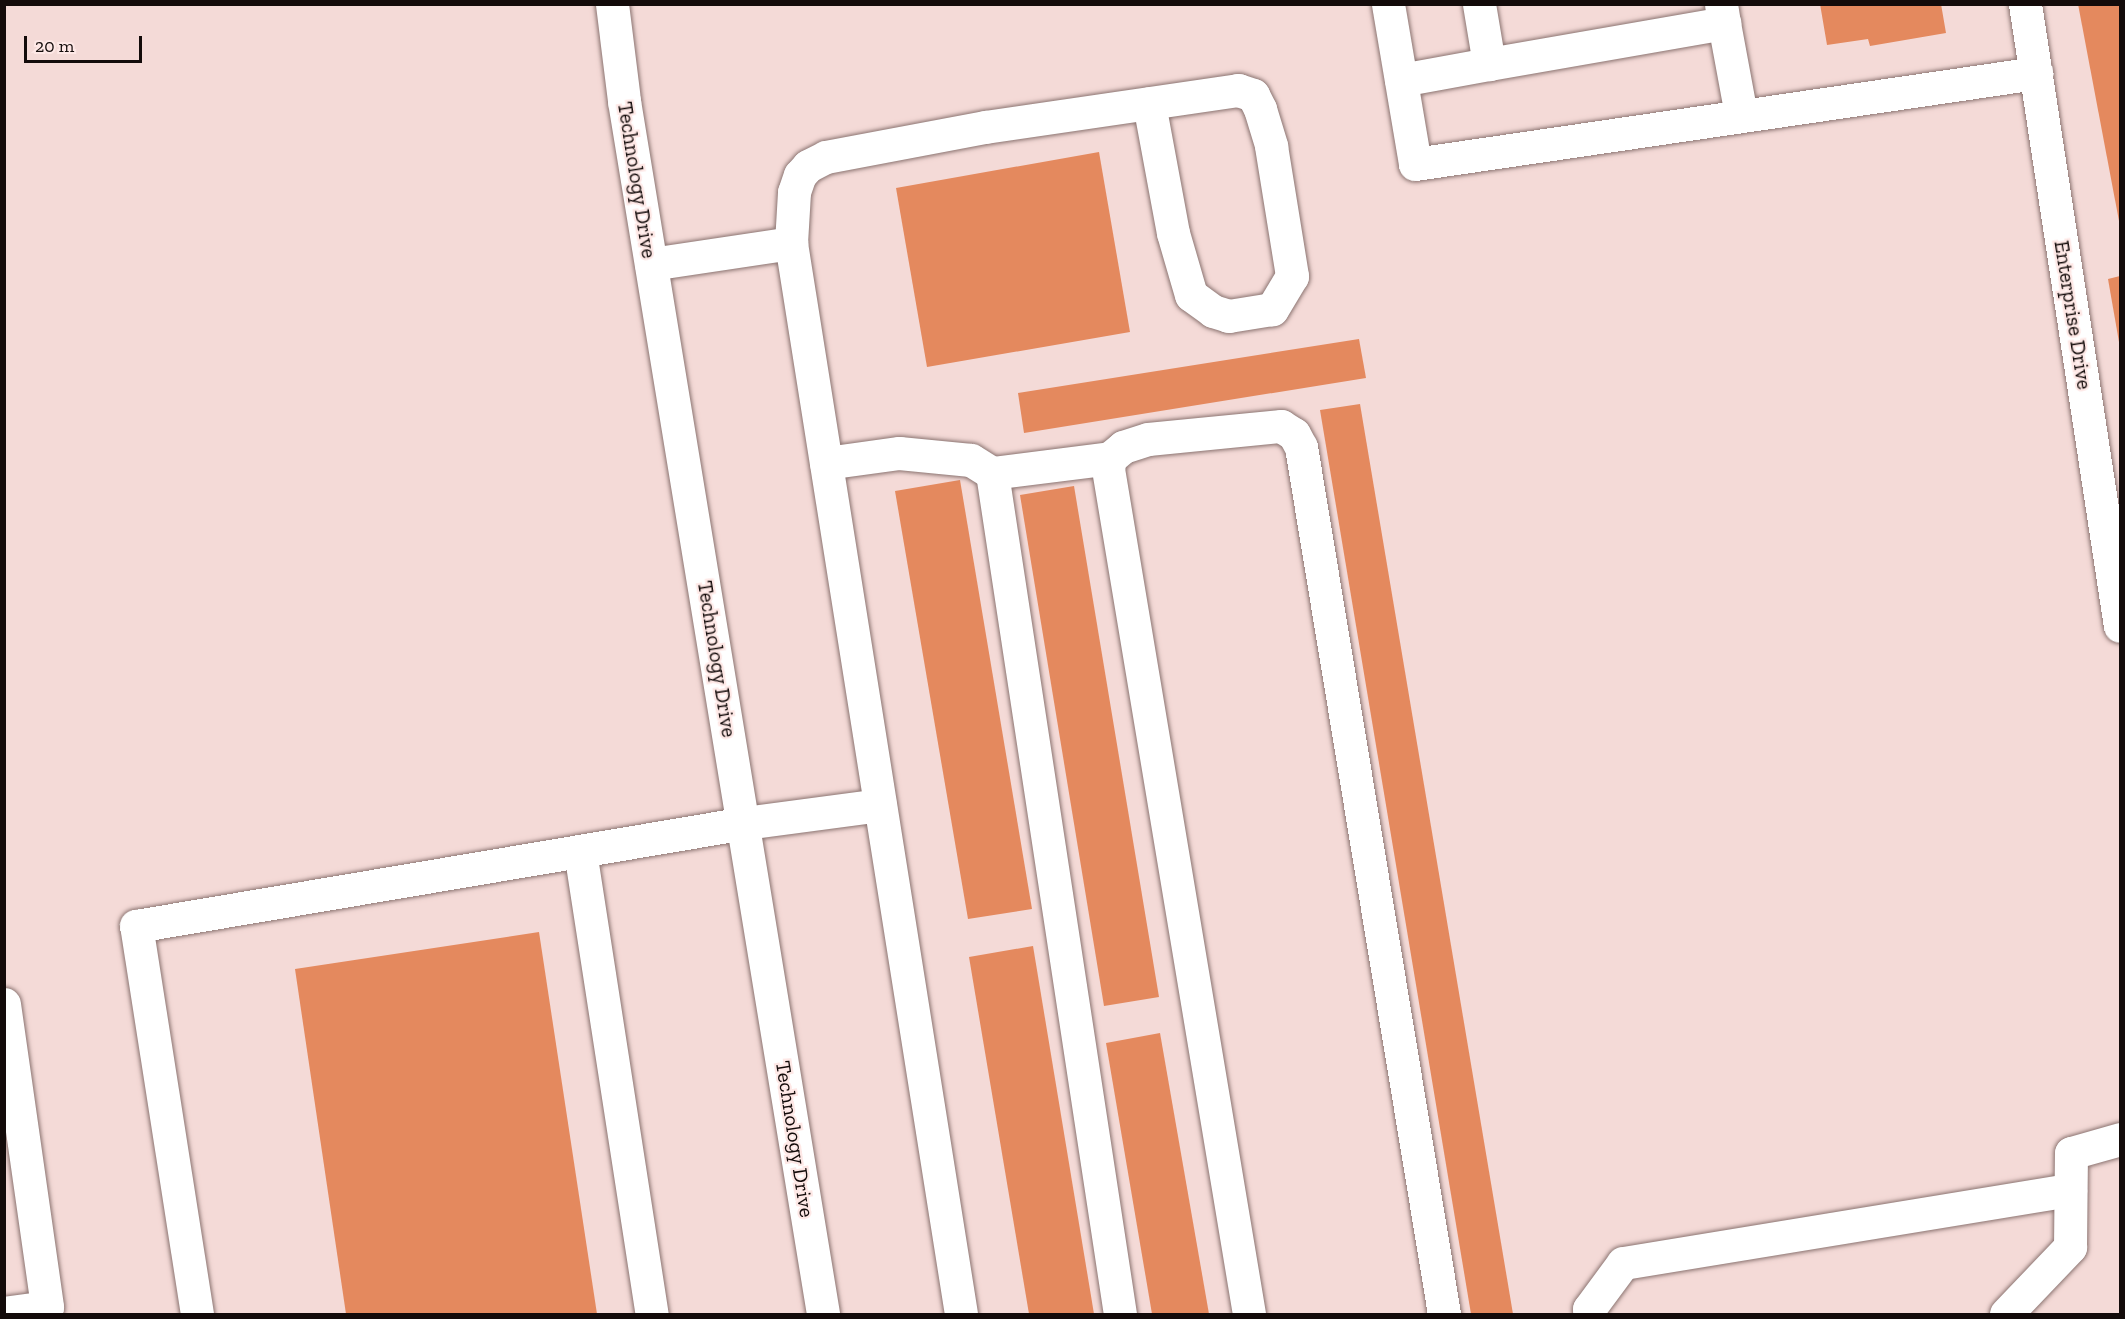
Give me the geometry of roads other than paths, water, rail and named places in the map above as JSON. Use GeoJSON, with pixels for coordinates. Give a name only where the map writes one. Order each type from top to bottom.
{"type":"FeatureCollection","features":[{"type":"Feature","properties":{"kind":"street","name":"Technology Drive"},"geometry":{"type":"LineString","coordinates":[[612,4],[651,264],[745,824],[823,1314]]}},
{"type":"Feature","properties":{"kind":"street"},"geometry":{"type":"LineString","coordinates":[[1388,4],[1415,164],[2036,73]]}},
{"type":"Feature","properties":{"kind":"street"},"geometry":{"type":"LineString","coordinates":[[1479,4],[1489,64]]}},
{"type":"Feature","properties":{"kind":"street","name":"Enterprise Drive"},"geometry":{"type":"LineString","coordinates":[[2025,4],[2115,558],[2121,626]]}},
{"type":"Feature","properties":{"kind":"street"},"geometry":{"type":"LineString","coordinates":[[1401,80],[1489,64],[1723,14],[1741,115]]}},
{"type":"Feature","properties":{"kind":"street"},"geometry":{"type":"LineString","coordinates":[[961,1314],[791,243],[794,192],[800,175],[808,166],[826,157],[985,127],[1149,103],[1238,90],[1253,95],[1271,146],[1292,276],[1272,309],[1229,316],[1213,311],[1191,295],[1173,233],[1149,103]]}},
{"type":"Feature","properties":{"kind":"street"},"geometry":{"type":"LineString","coordinates":[[651,264],[791,243]]}},
{"type":"Feature","properties":{"kind":"street"},"geometry":{"type":"LineString","coordinates":[[826,463],[899,453],[971,460],[992,473],[1110,458],[1123,447],[1148,439],[1281,426],[1294,434],[1301,447],[1444,1314]]}},
{"type":"Feature","properties":{"kind":"street"},"geometry":{"type":"LineString","coordinates":[[1110,458],[1108,469],[1249,1314]]}},
{"type":"Feature","properties":{"kind":"street"},"geometry":{"type":"LineString","coordinates":[[992,473],[1120,1314]]}},
{"type":"Feature","properties":{"kind":"street"},"geometry":{"type":"LineString","coordinates":[[197,1314],[136,926],[745,824],[880,805]]}},
{"type":"Feature","properties":{"kind":"street"},"geometry":{"type":"LineString","coordinates":[[580,851],[652,1314]]}},
{"type":"Feature","properties":{"kind":"street"},"geometry":{"type":"LineString","coordinates":[[4,1004],[47,1311],[4,1313]]}},
{"type":"Feature","properties":{"kind":"street"},"geometry":{"type":"LineString","coordinates":[[2006,1314],[2070,1248],[2071,1153],[2121,1139]]}},
{"type":"Feature","properties":{"kind":"street"},"geometry":{"type":"LineString","coordinates":[[1590,1314],[1589,1308],[1623,1263],[2070,1190]]}}]}
